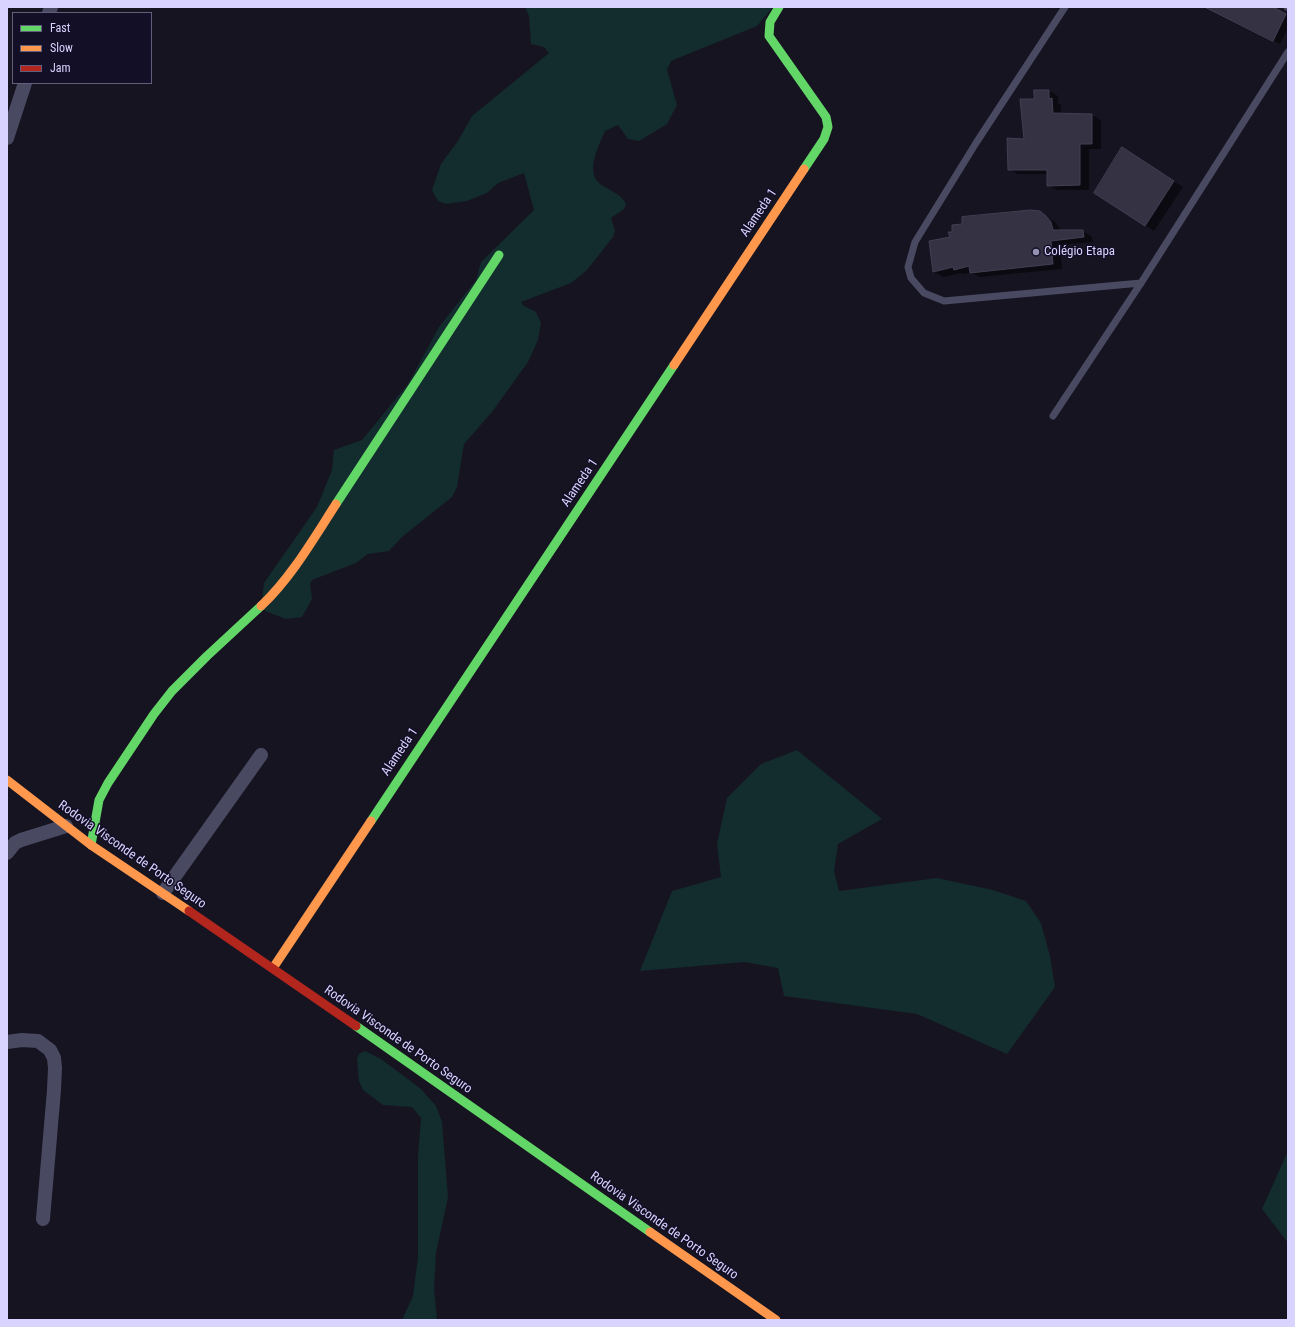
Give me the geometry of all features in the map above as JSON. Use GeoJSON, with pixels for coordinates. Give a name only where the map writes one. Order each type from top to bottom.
{"type":"FeatureCollection","features":[{"type":"Feature","properties":{"kind":"street","name":"Alameda 1"},"geometry":{"type":"LineString","coordinates":[[272,968],[824,139],[828,127],[826,117],[769,36],[770,22],[778,7]]}},
{"type":"Feature","properties":{"kind":"street"},"geometry":{"type":"LineString","coordinates":[[7,138],[25,84]]}},
{"type":"Feature","properties":{"kind":"street"},"geometry":{"type":"LineString","coordinates":[[91,845],[99,800],[108,783],[154,714],[172,692],[207,656],[268,600],[296,566],[404,398],[499,255]]}},
{"type":"Feature","properties":{"kind":"street"},"geometry":{"type":"LineString","coordinates":[[162,893],[261,755]]}},
{"type":"Feature","properties":{"kind":"street","name":"Rodovia Visconde de Porto Seguro"},"geometry":{"type":"LineString","coordinates":[[7,780],[91,845],[272,968],[776,1320]]}},
{"type":"Feature","properties":{"kind":"street"},"geometry":{"type":"LineString","coordinates":[[7,853],[15,843],[21,840],[66,826]]}},
{"type":"Feature","properties":{"kind":"street"},"geometry":{"type":"LineString","coordinates":[[7,1042],[22,1040],[38,1041],[50,1050],[54,1058],[54,1090],[43,1219]]}},
{"type":"Feature","properties":{"kind":"lane"},"geometry":{"type":"LineString","coordinates":[[1065,7],[976,143],[915,242],[908,267],[911,278],[924,294],[944,301],[1141,283]]}},
{"type":"Feature","properties":{"kind":"lane"},"geometry":{"type":"LineString","coordinates":[[1053,416],[1141,283],[1288,52]]}},
{"type":"Feature","properties":{"kind":"green space"},"geometry":{"type":"Polygon","coordinates":[[[525,7],[773,7],[757,26],[671,61],[667,70],[677,105],[667,124],[639,141],[628,139],[618,125],[605,131],[594,161],[594,176],[598,182],[614,192],[626,204],[624,209],[611,218],[615,231],[613,237],[587,270],[571,283],[521,302],[524,306],[536,312],[541,323],[538,340],[528,362],[492,412],[464,444],[457,487],[452,497],[402,537],[389,551],[368,554],[356,563],[312,580],[310,584],[312,599],[302,617],[286,619],[265,611],[262,600],[264,583],[317,507],[332,470],[334,450],[362,440],[408,384],[439,327],[476,280],[481,262],[534,210],[524,173],[498,183],[487,193],[467,201],[446,204],[438,201],[432,190],[441,164],[458,141],[472,116],[549,53],[544,47],[531,44],[529,16],[525,7]]]}},
{"type":"Feature","properties":{"kind":"green space"},"geometry":{"type":"Polygon","coordinates":[[[797,750],[882,819],[838,844],[834,871],[839,891],[937,878],[993,890],[1026,901],[1041,923],[1050,956],[1055,987],[1007,1054],[917,1014],[784,996],[778,968],[744,962],[640,971],[672,891],[721,877],[717,844],[727,798],[761,764],[797,750]]]}},
{"type":"Feature","properties":{"kind":"green space"},"geometry":{"type":"Polygon","coordinates":[[[365,1051],[381,1059],[421,1089],[436,1106],[442,1122],[448,1197],[436,1253],[434,1288],[437,1320],[402,1320],[413,1296],[418,1257],[418,1156],[421,1118],[412,1107],[383,1105],[363,1090],[359,1081],[357,1059],[359,1054],[365,1051]]]}},
{"type":"Feature","properties":{"kind":"green space"},"geometry":{"type":"Polygon","coordinates":[[[1288,1151],[1288,1243],[1262,1209],[1288,1151]]]}},
{"type":"Feature","properties":{"kind":"building"},"geometry":{"type":"Polygon","coordinates":[[[1205,7],[1273,7],[1286,14],[1273,41],[1205,7]]]}},
{"type":"Feature","properties":{"kind":"building"},"geometry":{"type":"Polygon","coordinates":[[[1034,90],[1049,90],[1049,99],[1052,98],[1053,113],[1092,114],[1092,144],[1080,144],[1080,185],[1047,186],[1047,170],[1008,170],[1007,138],[1024,139],[1020,99],[1034,99],[1034,90]]]}},
{"type":"Feature","properties":{"kind":"building"},"geometry":{"type":"Polygon","coordinates":[[[1122,147],[1174,181],[1145,226],[1094,193],[1122,147]]]}},
{"type":"Feature","properties":{"kind":"building"},"geometry":{"type":"Polygon","coordinates":[[[1031,210],[1040,211],[1046,216],[1051,222],[1053,230],[1083,230],[1084,237],[1051,241],[1053,264],[970,273],[969,266],[954,270],[953,267],[933,272],[929,241],[950,237],[948,232],[952,232],[952,225],[962,224],[962,217],[1031,210]]]}},
{"type":"Feature","properties":{"kind":"traffic: fast"},"geometry":{"type":"LineString","coordinates":[[779,7],[770,22],[769,36],[826,117],[828,127],[824,139],[804,169]]}},
{"type":"Feature","properties":{"kind":"traffic: fast"},"geometry":{"type":"LineString","coordinates":[[336,504],[499,255]]}},
{"type":"Feature","properties":{"kind":"traffic: fast"},"geometry":{"type":"LineString","coordinates":[[371,821],[674,365]]}},
{"type":"Feature","properties":{"kind":"traffic: fast"},"geometry":{"type":"LineString","coordinates":[[91,845],[99,800],[108,783],[154,714],[172,691],[261,606]]}},
{"type":"Feature","properties":{"kind":"traffic: fast"},"geometry":{"type":"LineString","coordinates":[[356,1026],[650,1232]]}},
{"type":"Feature","properties":{"kind":"traffic: slow"},"geometry":{"type":"LineString","coordinates":[[674,365],[804,169]]}},
{"type":"Feature","properties":{"kind":"traffic: slow"},"geometry":{"type":"LineString","coordinates":[[261,606],[292,570],[311,544],[336,504]]}},
{"type":"Feature","properties":{"kind":"traffic: slow"},"geometry":{"type":"LineString","coordinates":[[7,780],[91,845],[189,911]]}},
{"type":"Feature","properties":{"kind":"traffic: slow"},"geometry":{"type":"LineString","coordinates":[[273,968],[371,821]]}},
{"type":"Feature","properties":{"kind":"traffic: slow"},"geometry":{"type":"LineString","coordinates":[[650,1232],[776,1320]]}},
{"type":"Feature","properties":{"kind":"traffic: jam"},"geometry":{"type":"LineString","coordinates":[[189,911],[356,1026]]}},
{"type":"Feature","properties":{"kind":"place","name":"Colégio Etapa"},"geometry":{"type":"Point","coordinates":[1036,252]}}]}
